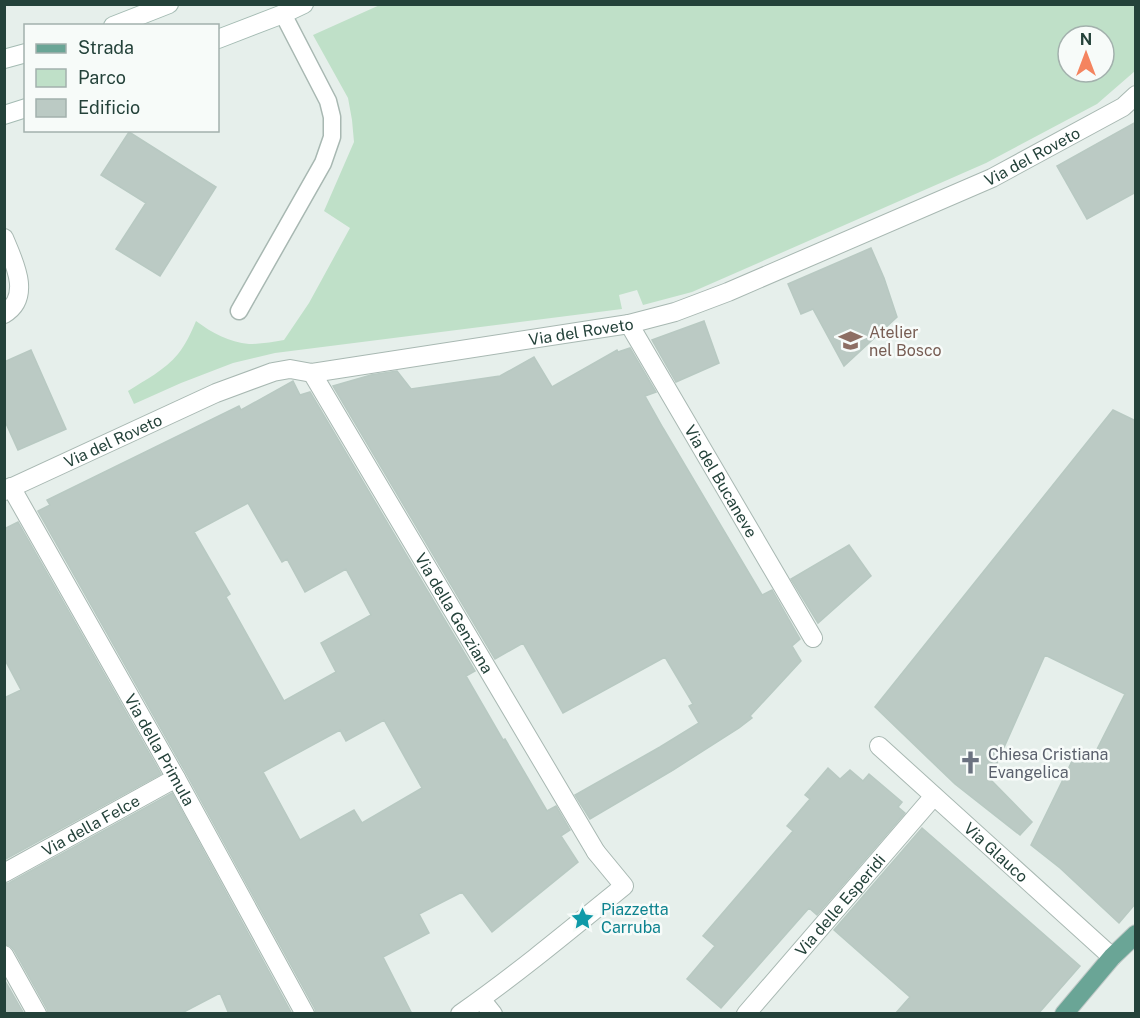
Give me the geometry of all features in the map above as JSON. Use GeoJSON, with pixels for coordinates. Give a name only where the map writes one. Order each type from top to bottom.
{"type":"FeatureCollection","features":[{"type":"Feature","properties":{"kind":"main road"},"geometry":{"type":"LineString","coordinates":[[1064,1014],[1112,957],[1136,934]]}},
{"type":"Feature","properties":{"kind":"street"},"geometry":{"type":"LineString","coordinates":[[117,24],[169,4]]}},
{"type":"Feature","properties":{"kind":"street"},"geometry":{"type":"LineString","coordinates":[[219,39],[304,4]]}},
{"type":"Feature","properties":{"kind":"street"},"geometry":{"type":"LineString","coordinates":[[4,59],[24,54]]}},
{"type":"Feature","properties":{"kind":"street","name":"Via del Roveto"},"geometry":{"type":"LineString","coordinates":[[8,489],[216,393],[273,372],[290,369],[312,373],[629,324],[675,312],[728,292],[992,178],[1123,107],[1136,95]]}},
{"type":"Feature","properties":{"kind":"street"},"geometry":{"type":"LineString","coordinates":[[4,115],[24,109]]}},
{"type":"Feature","properties":{"kind":"street"},"geometry":{"type":"LineString","coordinates":[[4,238],[19,275],[19,291],[12,309],[4,314]]}},
{"type":"Feature","properties":{"kind":"street","name":"Via del Bucaneve"},"geometry":{"type":"LineString","coordinates":[[629,324],[813,638]]}},
{"type":"Feature","properties":{"kind":"street","name":"Via della Genziana"},"geometry":{"type":"LineString","coordinates":[[312,373],[596,852],[624,886],[481,999]]}},
{"type":"Feature","properties":{"kind":"street","name":"Via della Primula"},"geometry":{"type":"LineString","coordinates":[[8,489],[176,778],[305,1014]]}},
{"type":"Feature","properties":{"kind":"street","name":"Via Glauco"},"geometry":{"type":"LineString","coordinates":[[879,746],[1112,957]]}},
{"type":"Feature","properties":{"kind":"street","name":"Via della Felce"},"geometry":{"type":"LineString","coordinates":[[4,873],[176,778]]}},
{"type":"Feature","properties":{"kind":"street","name":"Via delle Esperidi"},"geometry":{"type":"LineString","coordinates":[[746,1014],[934,796]]}},
{"type":"Feature","properties":{"kind":"street"},"geometry":{"type":"LineString","coordinates":[[4,955],[37,1014]]}},
{"type":"Feature","properties":{"kind":"street"},"geometry":{"type":"LineString","coordinates":[[460,1014],[481,999],[493,1014]]}},
{"type":"Feature","properties":{"kind":"lane"},"geometry":{"type":"LineString","coordinates":[[239,311],[323,163],[332,137],[332,117],[328,101],[283,14]]}},
{"type":"Feature","properties":{"kind":"green space"},"geometry":{"type":"Polygon","coordinates":[[[382,4],[1135,5],[1135,71],[1097,104],[986,163],[692,292],[643,305],[637,290],[619,295],[622,309],[275,353],[233,363],[134,404],[128,391],[173,360],[186,342],[196,321],[221,336],[242,343],[258,344],[284,340],[309,303],[350,228],[324,211],[354,142],[348,98],[313,35],[382,4]]]}},
{"type":"Feature","properties":{"kind":"building"},"geometry":{"type":"Polygon","coordinates":[[[1136,122],[1136,192],[1087,219],[1057,166],[1136,122]]]}},
{"type":"Feature","properties":{"kind":"building"},"geometry":{"type":"Polygon","coordinates":[[[129,132],[216,187],[160,276],[116,249],[146,203],[101,175],[129,132]]]}},
{"type":"Feature","properties":{"kind":"building"},"geometry":{"type":"Polygon","coordinates":[[[871,248],[897,317],[844,366],[813,309],[801,314],[788,284],[871,248]]]}},
{"type":"Feature","properties":{"kind":"building"},"geometry":{"type":"Polygon","coordinates":[[[704,321],[719,363],[676,382],[652,340],[704,321]]]}},
{"type":"Feature","properties":{"kind":"building"},"geometry":{"type":"Polygon","coordinates":[[[630,348],[656,392],[645,396],[762,595],[772,590],[800,639],[792,646],[801,661],[750,716],[752,718],[739,728],[590,819],[575,795],[699,723],[689,706],[693,704],[665,657],[563,713],[523,643],[495,659],[333,386],[371,375],[397,371],[411,389],[500,376],[534,357],[552,387],[617,350],[618,352],[630,348]]]}},
{"type":"Feature","properties":{"kind":"building"},"geometry":{"type":"Polygon","coordinates":[[[31,350],[66,429],[18,450],[4,419],[4,362],[31,350]]]}},
{"type":"Feature","properties":{"kind":"building"},"geometry":{"type":"Polygon","coordinates":[[[293,381],[300,395],[310,392],[475,671],[466,676],[503,740],[505,739],[547,811],[556,806],[570,830],[561,836],[578,862],[492,932],[462,892],[419,914],[429,933],[383,957],[412,1014],[316,1014],[186,773],[38,511],[50,505],[47,500],[239,406],[241,410],[293,381]],[[248,503],[194,532],[230,594],[226,597],[284,701],[336,672],[321,643],[371,615],[346,569],[305,592],[287,559],[282,562],[248,503]],[[384,720],[346,741],[340,730],[263,772],[300,840],[354,810],[362,823],[422,788],[384,720]]]}},
{"type":"Feature","properties":{"kind":"building"},"geometry":{"type":"Polygon","coordinates":[[[1113,410],[1136,421],[1136,903],[1119,923],[1060,868],[1031,845],[1075,755],[1090,763],[1125,694],[1045,655],[990,779],[1032,822],[1020,835],[955,784],[875,707],[1113,410]]]}},
{"type":"Feature","properties":{"kind":"building"},"geometry":{"type":"Polygon","coordinates":[[[18,522],[161,774],[4,860],[4,698],[21,690],[4,658],[4,529],[18,522]]]}},
{"type":"Feature","properties":{"kind":"building"},"geometry":{"type":"Polygon","coordinates":[[[849,545],[871,576],[818,623],[791,579],[849,545]]]}},
{"type":"Feature","properties":{"kind":"building"},"geometry":{"type":"Polygon","coordinates":[[[828,768],[840,779],[850,770],[863,781],[869,774],[902,802],[898,807],[905,813],[817,915],[809,908],[721,1008],[687,979],[715,946],[703,936],[793,831],[787,826],[810,799],[805,795],[828,768]]]}},
{"type":"Feature","properties":{"kind":"building"},"geometry":{"type":"Polygon","coordinates":[[[172,793],[292,1014],[229,1014],[220,993],[180,1014],[48,1014],[14,950],[4,944],[4,884],[172,793]]]}},
{"type":"Feature","properties":{"kind":"building"},"geometry":{"type":"Polygon","coordinates":[[[922,828],[1080,966],[1038,1014],[895,1014],[910,997],[834,930],[922,828]]]}},
{"type":"Feature","properties":{"kind":"building"},"geometry":{"type":"Polygon","coordinates":[[[4,979],[24,1014],[4,1014],[4,979]]]}},
{"type":"Feature","properties":{"kind":"place","name":"Atelier nel Bosco"},"geometry":{"type":"Point","coordinates":[851,341]}},
{"type":"Feature","properties":{"kind":"place","name":"Chiesa Cristiana Evangelica"},"geometry":{"type":"Point","coordinates":[970,763]}},
{"type":"Feature","properties":{"kind":"place","name":"Piazzetta Carruba"},"geometry":{"type":"Point","coordinates":[583,918]}}]}
